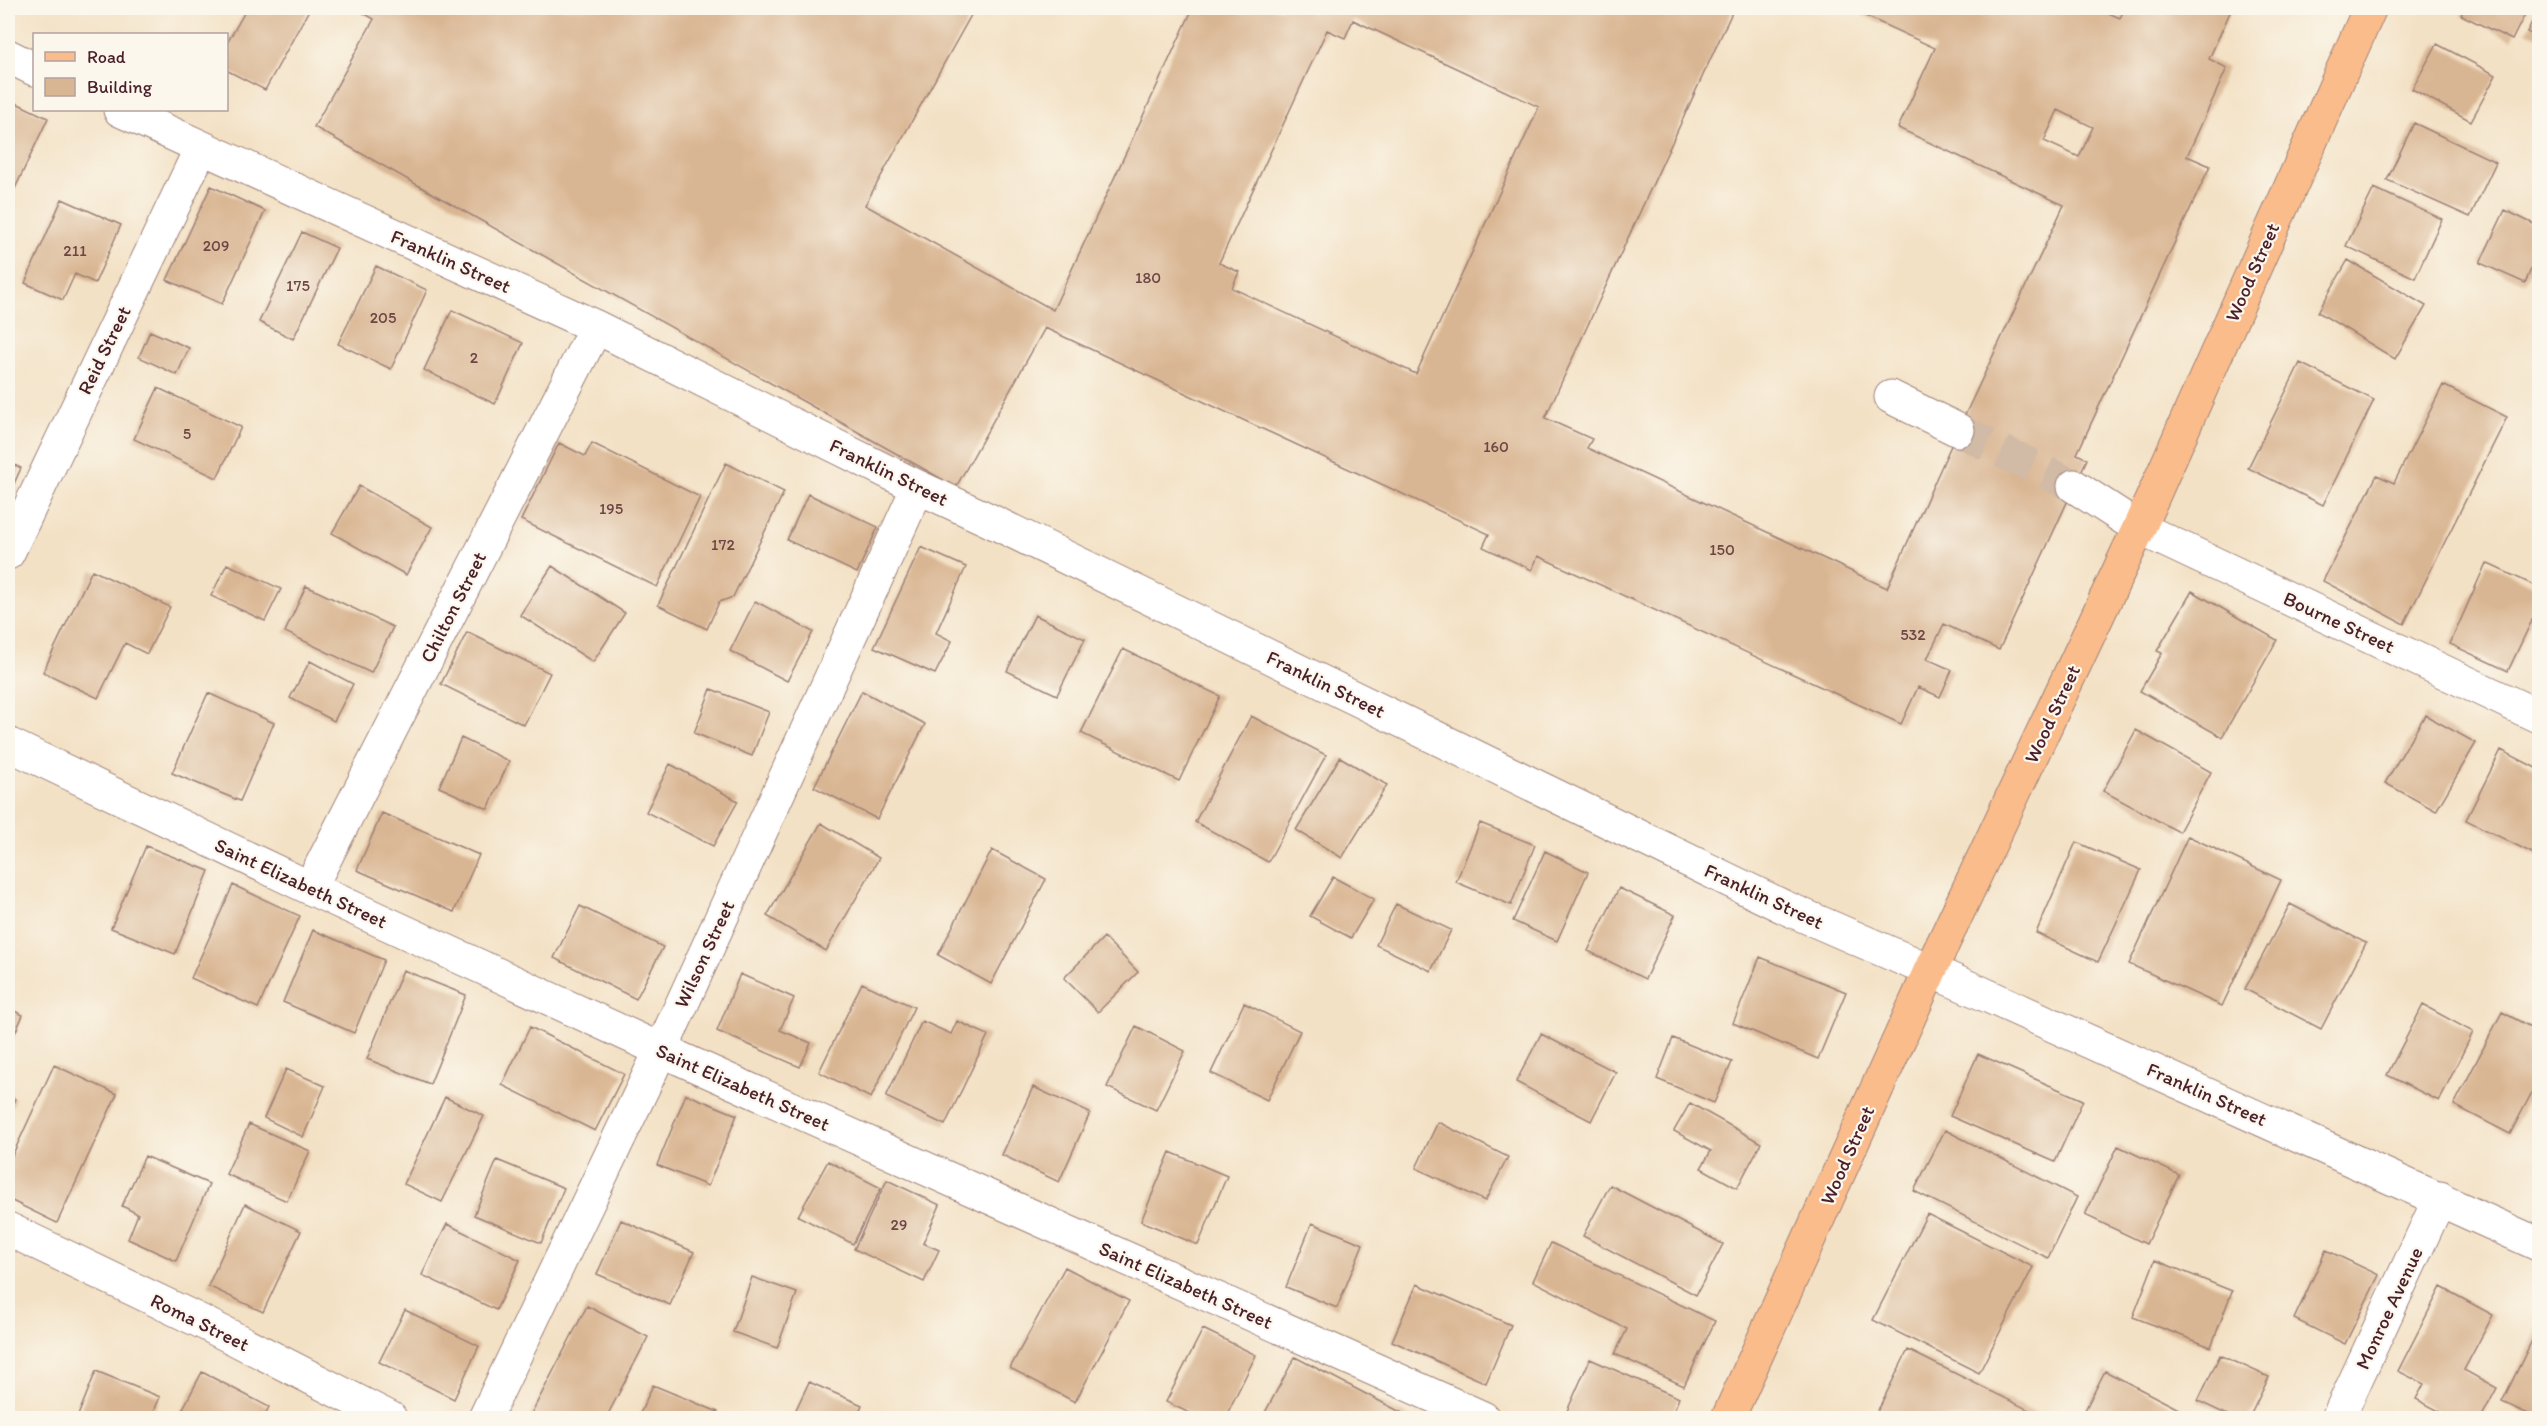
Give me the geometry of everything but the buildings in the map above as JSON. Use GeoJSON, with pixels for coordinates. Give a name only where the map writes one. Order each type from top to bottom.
{"type":"FeatureCollection","features":[{"type":"Feature","properties":{"kind":"main road","name":"Wood Street"},"geometry":{"type":"LineString","coordinates":[[1728,1419],[1930,971],[2139,528],[2370,8]]}},
{"type":"Feature","properties":{"kind":"street"},"geometry":{"type":"LineString","coordinates":[[8,56],[33,68]]}},
{"type":"Feature","properties":{"kind":"street","name":"Franklin Street"},"geometry":{"type":"LineString","coordinates":[[122,111],[596,327],[918,488],[987,519],[1784,907],[2440,1198],[2540,1245]]}},
{"type":"Feature","properties":{"kind":"street","name":"Reid Street"},"geometry":{"type":"LineString","coordinates":[[8,553],[201,148]]}},
{"type":"Feature","properties":{"kind":"street","name":"Chilton Street"},"geometry":{"type":"LineString","coordinates":[[309,888],[596,327]]}},
{"type":"Feature","properties":{"kind":"street"},"geometry":{"type":"LineString","coordinates":[[1890,398],[1958,430]]}},
{"type":"Feature","properties":{"kind":"street","name":"Bourne Street"},"geometry":{"type":"LineString","coordinates":[[2074,486],[2139,528],[2540,717]]}},
{"type":"Feature","properties":{"kind":"street","name":"Wilson Street"},"geometry":{"type":"LineString","coordinates":[[485,1419],[661,1050],[918,488]]}},
{"type":"Feature","properties":{"kind":"street","name":"Saint Elizabeth Street"},"geometry":{"type":"LineString","coordinates":[[8,744],[309,888],[661,1050],[1483,1419]]}},
{"type":"Feature","properties":{"kind":"street","name":"Monroe Avenue"},"geometry":{"type":"LineString","coordinates":[[2338,1419],[2440,1198]]}},
{"type":"Feature","properties":{"kind":"street","name":"Roma Street"},"geometry":{"type":"LineString","coordinates":[[8,1229],[202,1322],[390,1419]]}},
{"type":"Feature","properties":{"kind":"tunnel"},"geometry":{"type":"LineString","coordinates":[[1958,430],[2074,486]]}}]}
